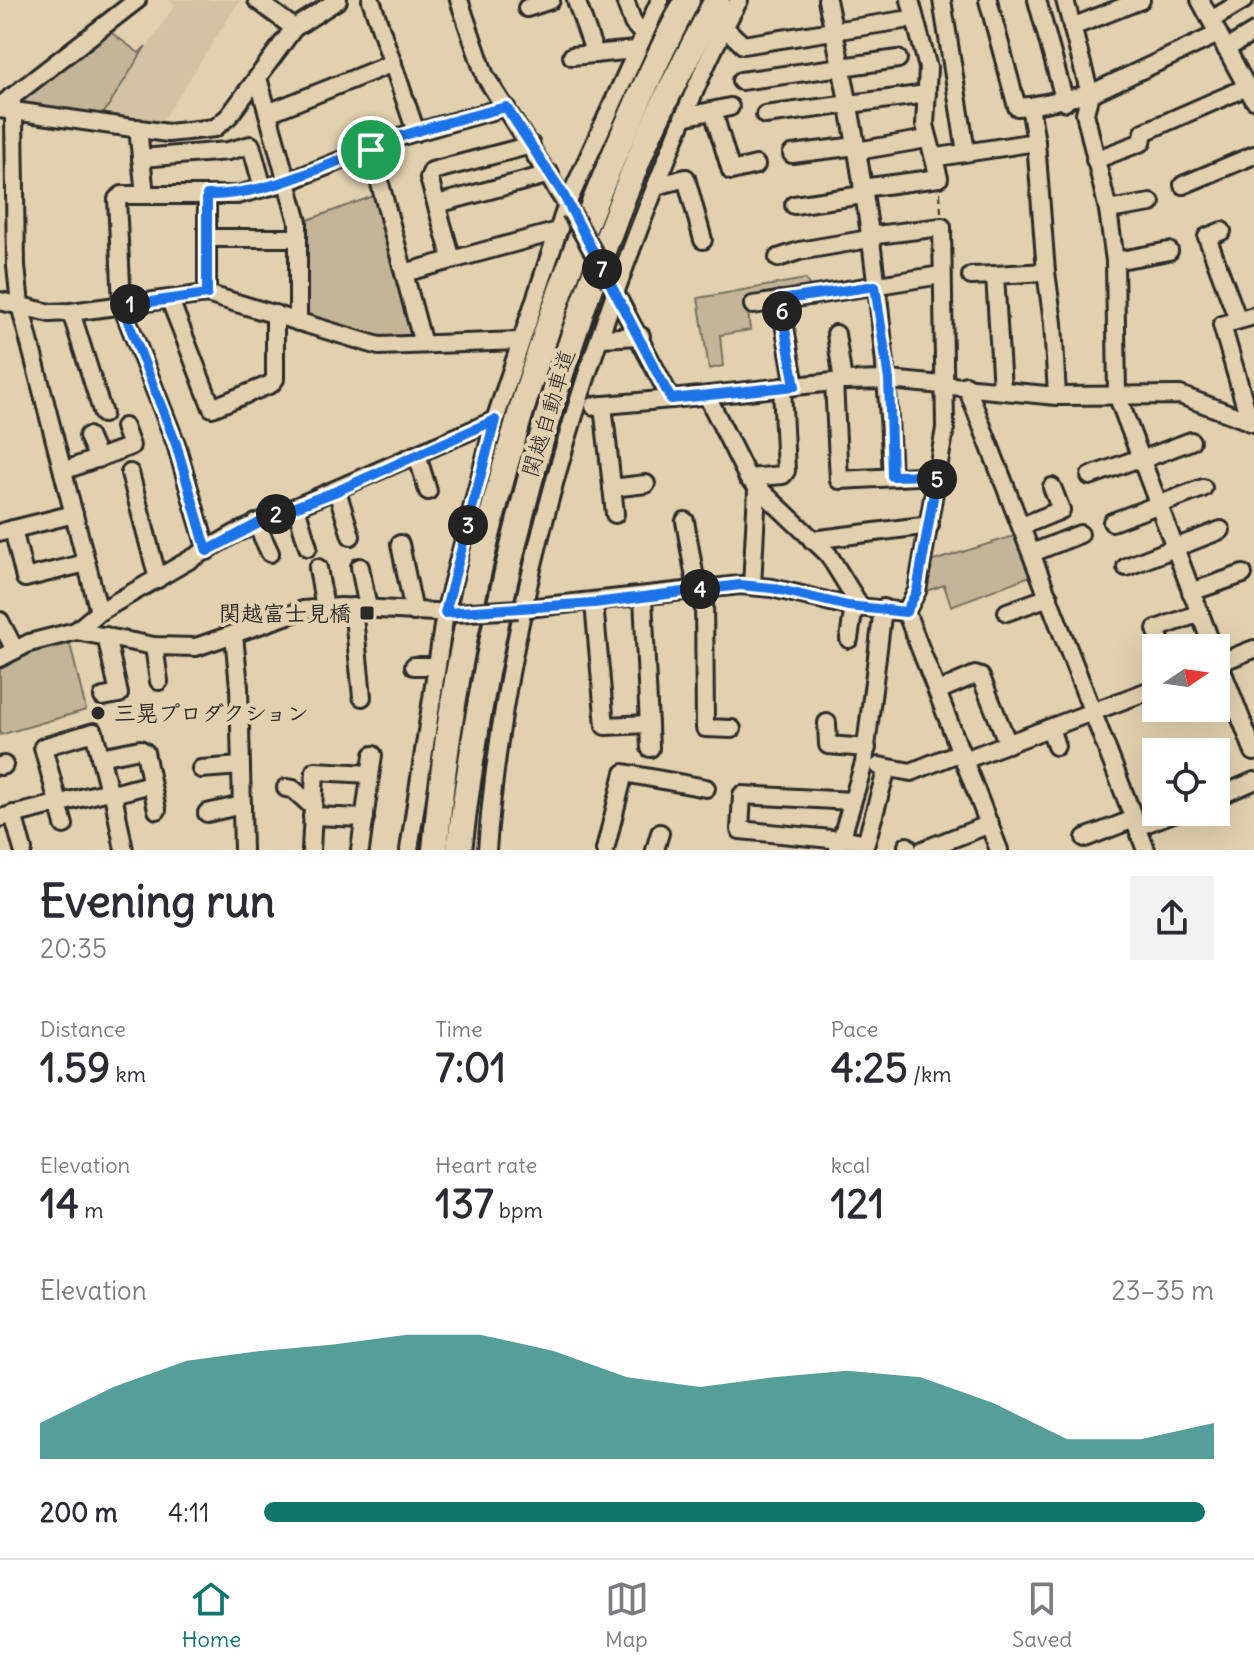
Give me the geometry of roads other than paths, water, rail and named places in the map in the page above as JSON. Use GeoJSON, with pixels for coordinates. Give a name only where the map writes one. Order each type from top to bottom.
{"type":"FeatureCollection","features":[{"type":"Feature","properties":{"kind":"highway","name":"関越自動車道"},"geometry":{"type":"LineString","coordinates":[[435,850],[449,742],[476,589],[528,396],[587,220],[631,114],[687,0]]}},
{"type":"Feature","properties":{"kind":"highway","name":"関越自動車道"},"geometry":{"type":"LineString","coordinates":[[459,850],[482,687],[536,445],[572,332],[647,139],[717,0]]}},
{"type":"Feature","properties":{"kind":"street"},"geometry":{"type":"LineString","coordinates":[[6,105],[137,0]]}},
{"type":"Feature","properties":{"kind":"street"},"geometry":{"type":"LineString","coordinates":[[257,0],[294,28]]}},
{"type":"Feature","properties":{"kind":"street"},"geometry":{"type":"LineString","coordinates":[[6,105],[168,133],[215,128],[258,78],[294,28],[338,0]]}},
{"type":"Feature","properties":{"kind":"street"},"geometry":{"type":"LineString","coordinates":[[371,0],[416,132]]}},
{"type":"Feature","properties":{"kind":"street"},"geometry":{"type":"LineString","coordinates":[[459,0],[485,76],[550,174],[641,336],[671,399]]}},
{"type":"Feature","properties":{"kind":"street"},"geometry":{"type":"LineString","coordinates":[[527,8],[551,0]]}},
{"type":"Feature","properties":{"kind":"street"},"geometry":{"type":"LineString","coordinates":[[576,0],[595,54]]}},
{"type":"Feature","properties":{"kind":"street"},"geometry":{"type":"LineString","coordinates":[[625,0],[633,23],[643,34]]}},
{"type":"Feature","properties":{"kind":"street"},"geometry":{"type":"LineString","coordinates":[[409,850],[435,666],[495,420],[558,231],[635,50],[660,0]]}},
{"type":"Feature","properties":{"kind":"street"},"geometry":{"type":"LineString","coordinates":[[487,850],[490,805],[521,609],[577,408],[613,288],[683,117],[739,0]]}},
{"type":"Feature","properties":{"kind":"street"},"geometry":{"type":"LineString","coordinates":[[827,0],[850,104],[889,380],[892,476]]}},
{"type":"Feature","properties":{"kind":"street"},"geometry":{"type":"LineString","coordinates":[[794,205],[939,178],[927,139],[928,68],[910,0]]}},
{"type":"Feature","properties":{"kind":"street"},"geometry":{"type":"LineString","coordinates":[[942,0],[966,152]]}},
{"type":"Feature","properties":{"kind":"street"},"geometry":{"type":"LineString","coordinates":[[988,0],[1017,107],[1065,102],[1090,94],[1218,34],[1254,32]]}},
{"type":"Feature","properties":{"kind":"street"},"geometry":{"type":"LineString","coordinates":[[1037,0],[1065,102]]}},
{"type":"Feature","properties":{"kind":"street"},"geometry":{"type":"LineString","coordinates":[[1065,0],[1090,94],[1085,113],[1108,210],[1115,261],[1117,395],[1207,634]]}},
{"type":"Feature","properties":{"kind":"street"},"geometry":{"type":"LineString","coordinates":[[1072,27],[1141,0]]}},
{"type":"Feature","properties":{"kind":"street"},"geometry":{"type":"LineString","coordinates":[[1095,160],[1142,142],[1144,132],[1249,85],[1200,0]]}},
{"type":"Feature","properties":{"kind":"street"},"geometry":{"type":"LineString","coordinates":[[1218,34],[1244,0]]}},
{"type":"Feature","properties":{"kind":"street"},"geometry":{"type":"LineString","coordinates":[[724,27],[743,45],[904,20]]}},
{"type":"Feature","properties":{"kind":"street"},"geometry":{"type":"LineString","coordinates":[[572,56],[635,50]]}},
{"type":"Feature","properties":{"kind":"street"},"geometry":{"type":"LineString","coordinates":[[741,81],[898,59]]}},
{"type":"Feature","properties":{"kind":"street"},"geometry":{"type":"LineString","coordinates":[[268,113],[393,63]]}},
{"type":"Feature","properties":{"kind":"street"},"geometry":{"type":"LineString","coordinates":[[258,78],[298,222],[298,322]]}},
{"type":"Feature","properties":{"kind":"street"},"geometry":{"type":"LineString","coordinates":[[765,115],[927,94]]}},
{"type":"Feature","properties":{"kind":"street"},"geometry":{"type":"LineString","coordinates":[[6,105],[7,208],[20,305],[99,612]]}},
{"type":"Feature","properties":{"kind":"street"},"geometry":{"type":"LineString","coordinates":[[1030,106],[1053,323],[1057,396]]}},
{"type":"Feature","properties":{"kind":"street"},"geometry":{"type":"LineString","coordinates":[[207,551],[176,444],[122,306],[117,199],[122,195],[237,195],[287,182],[416,132],[506,107]]}},
{"type":"Feature","properties":{"kind":"street"},"geometry":{"type":"LineString","coordinates":[[683,117],[721,109],[731,171],[756,165]]}},
{"type":"Feature","properties":{"kind":"street"},"geometry":{"type":"LineString","coordinates":[[138,128],[145,195]]}},
{"type":"Feature","properties":{"kind":"street"},"geometry":{"type":"LineString","coordinates":[[792,154],[927,139]]}},
{"type":"Feature","properties":{"kind":"street"},"geometry":{"type":"LineString","coordinates":[[938,157],[1036,142]]}},
{"type":"Feature","properties":{"kind":"street"},"geometry":{"type":"LineString","coordinates":[[141,158],[228,151],[251,145],[263,188]]}},
{"type":"Feature","properties":{"kind":"street"},"geometry":{"type":"LineString","coordinates":[[452,260],[429,178],[432,171],[531,145]]}},
{"type":"Feature","properties":{"kind":"street"},"geometry":{"type":"LineString","coordinates":[[371,150],[423,344]]}},
{"type":"Feature","properties":{"kind":"street"},"geometry":{"type":"LineString","coordinates":[[1183,185],[1254,155]]}},
{"type":"Feature","properties":{"kind":"street"},"geometry":{"type":"LineString","coordinates":[[437,204],[550,174]]}},
{"type":"Feature","properties":{"kind":"street"},"geometry":{"type":"LineString","coordinates":[[656,186],[686,178],[703,240]]}},
{"type":"Feature","properties":{"kind":"street"},"geometry":{"type":"LineString","coordinates":[[207,195],[207,294]]}},
{"type":"Feature","properties":{"kind":"street"},"geometry":{"type":"LineString","coordinates":[[1108,210],[1151,203]]}},
{"type":"Feature","properties":{"kind":"street"},"geometry":{"type":"LineString","coordinates":[[778,258],[799,251],[942,227],[945,428],[917,591],[906,612],[999,850]]}},
{"type":"Feature","properties":{"kind":"street"},"geometry":{"type":"LineString","coordinates":[[404,273],[558,231]]}},
{"type":"Feature","properties":{"kind":"street"},"geometry":{"type":"LineString","coordinates":[[1222,231],[1207,237],[1246,318],[1222,325],[1252,423]]}},
{"type":"Feature","properties":{"kind":"street"},"geometry":{"type":"LineString","coordinates":[[207,238],[298,238]]}},
{"type":"Feature","properties":{"kind":"street"},"geometry":{"type":"LineString","coordinates":[[1115,261],[1169,251]]}},
{"type":"Feature","properties":{"kind":"street"},"geometry":{"type":"LineString","coordinates":[[971,276],[1046,272]]}},
{"type":"Feature","properties":{"kind":"street"},"geometry":{"type":"LineString","coordinates":[[753,305],[941,275]]}},
{"type":"Feature","properties":{"kind":"street"},"geometry":{"type":"LineString","coordinates":[[995,275],[1002,389]]}},
{"type":"Feature","properties":{"kind":"street"},"geometry":{"type":"LineString","coordinates":[[0,301],[50,313],[207,294],[379,346],[520,341]]}},
{"type":"Feature","properties":{"kind":"street"},"geometry":{"type":"LineString","coordinates":[[170,300],[212,408],[271,384],[275,379],[275,314]]}},
{"type":"Feature","properties":{"kind":"street"},"geometry":{"type":"LineString","coordinates":[[753,484],[783,475],[786,471],[789,386],[780,300]]}},
{"type":"Feature","properties":{"kind":"street"},"geometry":{"type":"LineString","coordinates":[[71,312],[97,408]]}},
{"type":"Feature","properties":{"kind":"street"},"geometry":{"type":"LineString","coordinates":[[836,334],[839,480],[937,475]]}},
{"type":"Feature","properties":{"kind":"street"},"geometry":{"type":"LineString","coordinates":[[600,338],[641,336]]}},
{"type":"Feature","properties":{"kind":"street"},"geometry":{"type":"LineString","coordinates":[[577,408],[839,381],[889,380],[944,382],[1057,396],[1180,395],[1252,423]]}},
{"type":"Feature","properties":{"kind":"street"},"geometry":{"type":"LineString","coordinates":[[966,385],[1146,850]]}},
{"type":"Feature","properties":{"kind":"street"},"geometry":{"type":"LineString","coordinates":[[707,396],[753,484],[828,554],[857,606],[849,639]]}},
{"type":"Feature","properties":{"kind":"street"},"geometry":{"type":"LineString","coordinates":[[603,405],[615,514]]}},
{"type":"Feature","properties":{"kind":"street"},"geometry":{"type":"LineString","coordinates":[[76,631],[99,612],[256,523],[337,491],[495,420]]}},
{"type":"Feature","properties":{"kind":"street"},"geometry":{"type":"LineString","coordinates":[[63,471],[131,446],[124,427]]}},
{"type":"Feature","properties":{"kind":"street"},"geometry":{"type":"LineString","coordinates":[[88,436],[98,459]]}},
{"type":"Feature","properties":{"kind":"street"},"geometry":{"type":"LineString","coordinates":[[1090,476],[1191,441]]}},
{"type":"Feature","properties":{"kind":"street"},"geometry":{"type":"LineString","coordinates":[[417,455],[428,491]]}},
{"type":"Feature","properties":{"kind":"street"},"geometry":{"type":"LineString","coordinates":[[130,473],[158,579]]}},
{"type":"Feature","properties":{"kind":"street"},"geometry":{"type":"LineString","coordinates":[[612,488],[646,484]]}},
{"type":"Feature","properties":{"kind":"street"},"geometry":{"type":"LineString","coordinates":[[752,586],[753,484]]}},
{"type":"Feature","properties":{"kind":"street"},"geometry":{"type":"LineString","coordinates":[[1022,526],[1061,510],[1052,487]]}},
{"type":"Feature","properties":{"kind":"street"},"geometry":{"type":"LineString","coordinates":[[1112,522],[1203,488]]}},
{"type":"Feature","properties":{"kind":"street"},"geometry":{"type":"LineString","coordinates":[[337,491],[351,536]]}},
{"type":"Feature","properties":{"kind":"street"},"geometry":{"type":"LineString","coordinates":[[296,507],[308,547]]}},
{"type":"Feature","properties":{"kind":"street"},"geometry":{"type":"LineString","coordinates":[[74,514],[7,531],[25,578],[86,563]]}},
{"type":"Feature","properties":{"kind":"street"},"geometry":{"type":"LineString","coordinates":[[685,521],[701,589],[705,728],[732,729]]}},
{"type":"Feature","properties":{"kind":"street"},"geometry":{"type":"LineString","coordinates":[[256,523],[270,553]]}},
{"type":"Feature","properties":{"kind":"street"},"geometry":{"type":"LineString","coordinates":[[812,540],[930,525]]}},
{"type":"Feature","properties":{"kind":"street"},"geometry":{"type":"LineString","coordinates":[[1126,567],[1221,530]]}},
{"type":"Feature","properties":{"kind":"street"},"geometry":{"type":"LineString","coordinates":[[1032,553],[1080,534]]}},
{"type":"Feature","properties":{"kind":"street"},"geometry":{"type":"LineString","coordinates":[[400,544],[414,612]]}},
{"type":"Feature","properties":{"kind":"street"},"geometry":{"type":"LineString","coordinates":[[360,567],[362,697]]}},
{"type":"Feature","properties":{"kind":"street"},"geometry":{"type":"LineString","coordinates":[[318,568],[325,608]]}},
{"type":"Feature","properties":{"kind":"street"},"geometry":{"type":"LineString","coordinates":[[1191,592],[1243,574]]}},
{"type":"Feature","properties":{"kind":"street"},"geometry":{"type":"LineString","coordinates":[[0,621],[7,654],[58,633],[76,631],[154,646],[196,647],[285,615],[325,608],[449,613],[594,603],[701,589],[752,586],[906,612]]}},
{"type":"Feature","properties":{"kind":"street"},"geometry":{"type":"LineString","coordinates":[[643,597],[650,748]]}},
{"type":"Feature","properties":{"kind":"street"},"geometry":{"type":"LineString","coordinates":[[1007,612],[1049,597]]}},
{"type":"Feature","properties":{"kind":"street"},"geometry":{"type":"LineString","coordinates":[[594,603],[605,726],[649,724]]}},
{"type":"Feature","properties":{"kind":"street"},"geometry":{"type":"LineString","coordinates":[[840,843],[865,755],[883,608]]}},
{"type":"Feature","properties":{"kind":"street"},"geometry":{"type":"LineString","coordinates":[[1158,634],[1156,629],[1200,613]]}},
{"type":"Feature","properties":{"kind":"street"},"geometry":{"type":"LineString","coordinates":[[234,635],[243,850]]}},
{"type":"Feature","properties":{"kind":"street"},"geometry":{"type":"LineString","coordinates":[[103,697],[119,694],[106,636]]}},
{"type":"Feature","properties":{"kind":"street"},"geometry":{"type":"LineString","coordinates":[[154,646],[159,681]]}},
{"type":"Feature","properties":{"kind":"street"},"geometry":{"type":"LineString","coordinates":[[1230,655],[1254,649]]}},
{"type":"Feature","properties":{"kind":"street"},"geometry":{"type":"LineString","coordinates":[[414,666],[435,666]]}},
{"type":"Feature","properties":{"kind":"street"},"geometry":{"type":"LineString","coordinates":[[938,691],[975,675],[981,677],[1008,744]]}},
{"type":"Feature","properties":{"kind":"street"},"geometry":{"type":"LineString","coordinates":[[827,723],[828,745],[865,755],[887,768],[911,772],[1008,744],[1142,693]]}},
{"type":"Feature","properties":{"kind":"street"},"geometry":{"type":"LineString","coordinates":[[1230,693],[1254,752]]}},
{"type":"Feature","properties":{"kind":"street"},"geometry":{"type":"LineString","coordinates":[[1050,728],[1056,746]]}},
{"type":"Feature","properties":{"kind":"street"},"geometry":{"type":"LineString","coordinates":[[64,825],[43,747],[94,732],[124,850]]}},
{"type":"Feature","properties":{"kind":"street"},"geometry":{"type":"LineString","coordinates":[[100,757],[140,749],[145,752],[157,810]]}},
{"type":"Feature","properties":{"kind":"street"},"geometry":{"type":"LineString","coordinates":[[360,850],[373,755]]}},
{"type":"Feature","properties":{"kind":"street"},"geometry":{"type":"LineString","coordinates":[[201,769],[241,766]]}},
{"type":"Feature","properties":{"kind":"street"},"geometry":{"type":"LineString","coordinates":[[852,801],[742,795],[740,830],[840,843],[866,843],[887,768]]}},
{"type":"Feature","properties":{"kind":"street"},"geometry":{"type":"LineString","coordinates":[[311,850],[315,771],[370,774]]}},
{"type":"Feature","properties":{"kind":"street"},"geometry":{"type":"LineString","coordinates":[[605,850],[618,772],[698,790]]}},
{"type":"Feature","properties":{"kind":"street"},"geometry":{"type":"LineString","coordinates":[[1230,791],[1254,781]]}},
{"type":"Feature","properties":{"kind":"street"},"geometry":{"type":"LineString","coordinates":[[23,850],[7,816],[151,784]]}},
{"type":"Feature","properties":{"kind":"street"},"geometry":{"type":"LineString","coordinates":[[286,788],[293,789],[312,812],[365,818]]}},
{"type":"Feature","properties":{"kind":"street"},"geometry":{"type":"LineString","coordinates":[[207,813],[242,805]]}},
{"type":"Feature","properties":{"kind":"street"},"geometry":{"type":"LineString","coordinates":[[1085,838],[1142,821]]}},
{"type":"Feature","properties":{"kind":"street"},"geometry":{"type":"LineString","coordinates":[[913,849],[990,824]]}},
{"type":"Feature","properties":{"kind":"street"},"geometry":{"type":"LineString","coordinates":[[655,850],[660,833]]}},
{"type":"Feature","properties":{"kind":"place","name":"関越富士見橋"},"geometry":{"type":"Point","coordinates":[367,613]}},
{"type":"Feature","properties":{"kind":"place","name":"三晃プロダクション"},"geometry":{"type":"Point","coordinates":[98,713]}}]}
